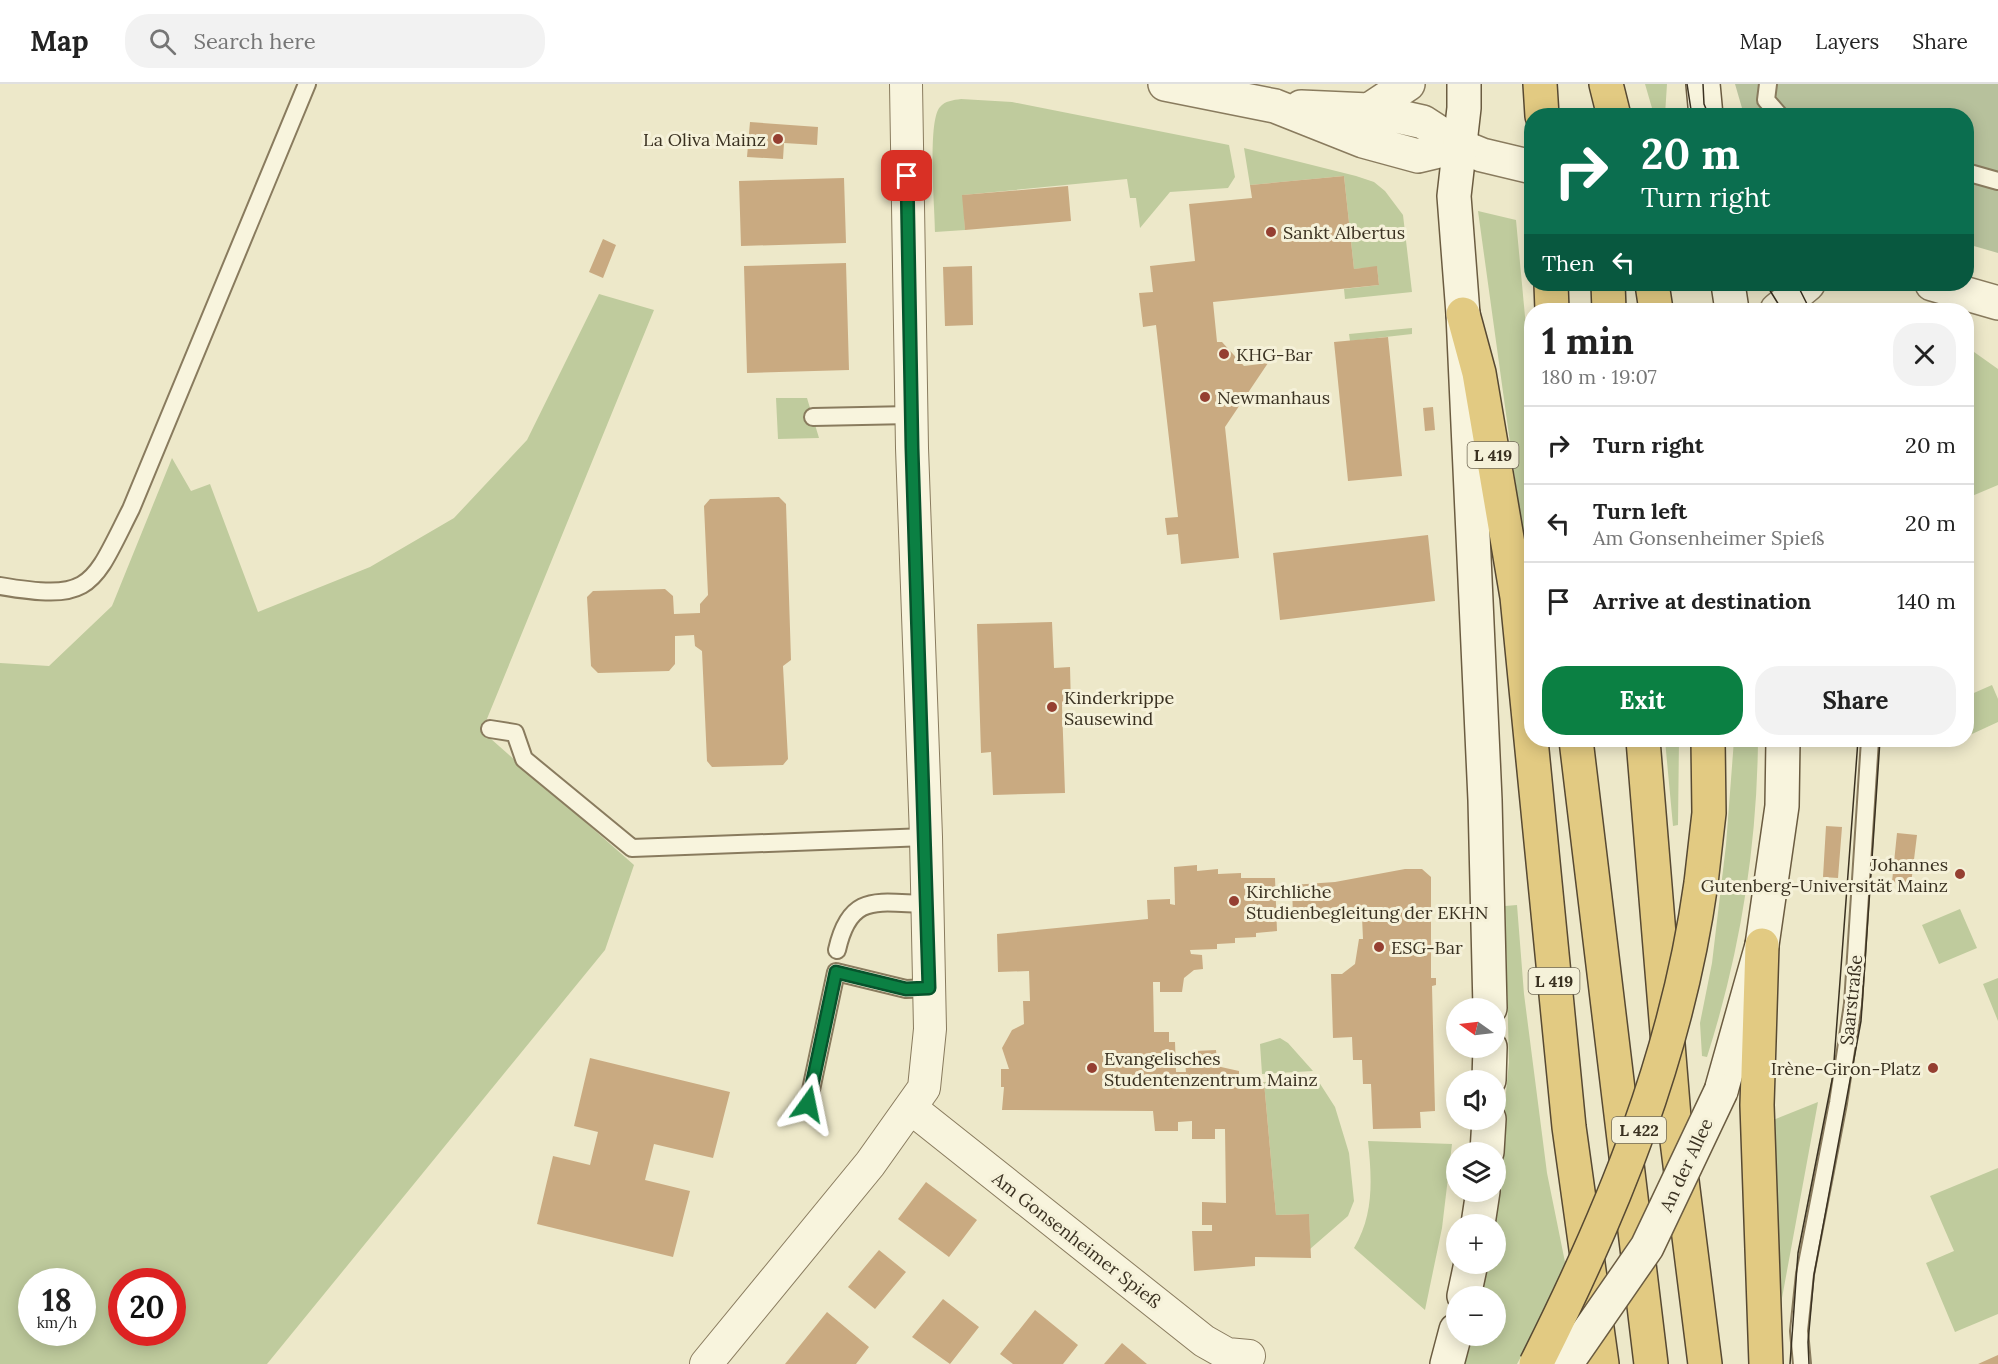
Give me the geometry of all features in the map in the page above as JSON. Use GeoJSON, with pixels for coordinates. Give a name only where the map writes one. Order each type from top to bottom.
{"type":"FeatureCollection","features":[{"type":"Feature","properties":{"kind":"highway"},"geometry":{"type":"LineString","coordinates":[[1540,84],[1542,108]]}},
{"type":"Feature","properties":{"kind":"highway"},"geometry":{"type":"LineString","coordinates":[[1603,108],[1604,84]]}},
{"type":"Feature","properties":{"kind":"highway"},"geometry":{"type":"LineString","coordinates":[[1604,84],[1612,108]]}},
{"type":"Feature","properties":{"kind":"highway","name":"L 419"},"geometry":{"type":"LineString","coordinates":[[1463,314],[1479,372],[1517,597],[1524,668]]}},
{"type":"Feature","properties":{"kind":"highway","name":"L 419"},"geometry":{"type":"LineString","coordinates":[[1532,747],[1569,1127],[1602,1364]]}},
{"type":"Feature","properties":{"kind":"highway","name":"L 419"},"geometry":{"type":"LineString","coordinates":[[1577,747],[1651,1364]]}},
{"type":"Feature","properties":{"kind":"highway"},"geometry":{"type":"LineString","coordinates":[[1644,747],[1674,1117],[1705,1364]]}},
{"type":"Feature","properties":{"kind":"highway","name":"L 422"},"geometry":{"type":"LineString","coordinates":[[1536,1364],[1610,1209],[1650,1103],[1693,935],[1709,813],[1708,747]]}},
{"type":"Feature","properties":{"kind":"highway"},"geometry":{"type":"LineString","coordinates":[[1762,945],[1757,1105],[1766,1364]]}},
{"type":"Feature","properties":{"kind":"main road"},"geometry":{"type":"LineString","coordinates":[[1165,84],[1275,106],[1369,111],[1423,122],[1471,150],[1524,165]]}},
{"type":"Feature","properties":{"kind":"main road"},"geometry":{"type":"LineString","coordinates":[[1369,111],[1408,84]]}},
{"type":"Feature","properties":{"kind":"main road"},"geometry":{"type":"LineString","coordinates":[[1464,84],[1471,150],[1454,196],[1463,314],[1485,800],[1490,998]]}},
{"type":"Feature","properties":{"kind":"main road"},"geometry":{"type":"LineString","coordinates":[[1275,106],[1363,141],[1418,156],[1471,150]]}},
{"type":"Feature","properties":{"kind":"main road"},"geometry":{"type":"LineString","coordinates":[[1956,291],[1998,303]]}},
{"type":"Feature","properties":{"kind":"main road"},"geometry":{"type":"LineString","coordinates":[[1762,945],[1782,806],[1783,747]]}},
{"type":"Feature","properties":{"kind":"main road","name":"An der Allee"},"geometry":{"type":"LineString","coordinates":[[1565,1364],[1647,1248],[1721,1091],[1762,945]]}},
{"type":"Feature","properties":{"kind":"main road"},"geometry":{"type":"LineString","coordinates":[[1447,1364],[1452,1346]]}},
{"type":"Feature","properties":{"kind":"street"},"geometry":{"type":"LineString","coordinates":[[706,1364],[870,1164],[912,1109],[924,1088],[927,1068],[929,988],[911,415],[906,84]]}},
{"type":"Feature","properties":{"kind":"street","name":"Am Gonsenheimer Spieß"},"geometry":{"type":"LineString","coordinates":[[912,1109],[1204,1341],[1227,1354],[1249,1356]]}},
{"type":"Feature","properties":{"kind":"lane"},"geometry":{"type":"LineString","coordinates":[[0,586],[33,592],[61,592],[86,585],[99,571],[131,509],[307,84]]}},
{"type":"Feature","properties":{"kind":"lane"},"geometry":{"type":"LineString","coordinates":[[1768,84],[1766,100],[1773,108]]}},
{"type":"Feature","properties":{"kind":"lane"},"geometry":{"type":"LineString","coordinates":[[1974,174],[1998,181]]}},
{"type":"Feature","properties":{"kind":"lane"},"geometry":{"type":"LineString","coordinates":[[813,417],[911,415]]}},
{"type":"Feature","properties":{"kind":"lane"},"geometry":{"type":"LineString","coordinates":[[490,729],[514,733],[524,759],[632,848],[926,837]]}},
{"type":"Feature","properties":{"kind":"lane","name":"Saarstraße"},"geometry":{"type":"LineString","coordinates":[[1802,1364],[1799,1331],[1804,1274],[1838,1103],[1853,1004],[1870,747]]}},
{"type":"Feature","properties":{"kind":"lane"},"geometry":{"type":"LineString","coordinates":[[837,950],[841,931],[857,908],[873,903],[927,904]]}},
{"type":"Feature","properties":{"kind":"lane"},"geometry":{"type":"LineString","coordinates":[[808,1104],[836,972],[906,989],[929,988]]}},
{"type":"Feature","properties":{"kind":"green space"},"geometry":{"type":"Polygon","coordinates":[[[1645,84],[1667,84],[1665,108],[1652,108],[1645,84]]]}},
{"type":"Feature","properties":{"kind":"green space"},"geometry":{"type":"Polygon","coordinates":[[[1735,84],[1998,84],[1998,253],[1974,246],[1974,108],[1742,108],[1735,84]]]}},
{"type":"Feature","properties":{"kind":"green space"},"geometry":{"type":"Polygon","coordinates":[[[961,99],[1012,102],[1229,145],[1235,177],[1228,188],[1170,192],[1140,228],[1136,198],[1130,198],[1127,179],[963,195],[965,230],[935,232],[933,147],[936,115],[944,103],[961,99]]]}},
{"type":"Feature","properties":{"kind":"green space"},"geometry":{"type":"Polygon","coordinates":[[[1244,148],[1356,176],[1374,182],[1385,191],[1403,215],[1412,292],[1345,299],[1344,289],[1379,285],[1377,267],[1354,269],[1344,176],[1250,185],[1244,148]]]}},
{"type":"Feature","properties":{"kind":"green space"},"geometry":{"type":"Polygon","coordinates":[[[1478,211],[1516,220],[1524,306],[1524,544],[1478,211]]]}},
{"type":"Feature","properties":{"kind":"green space"},"geometry":{"type":"Polygon","coordinates":[[[599,294],[654,310],[482,731],[634,865],[605,950],[267,1364],[0,1364],[0,663],[49,666],[112,606],[172,458],[191,491],[210,484],[258,612],[370,567],[454,518],[527,440],[599,294]]]}},
{"type":"Feature","properties":{"kind":"green space"},"geometry":{"type":"Polygon","coordinates":[[[1412,328],[1412,334],[1350,341],[1349,334],[1412,328]]]}},
{"type":"Feature","properties":{"kind":"green space"},"geometry":{"type":"Polygon","coordinates":[[[1974,352],[1998,369],[1998,485],[1974,495],[1974,352]]]}},
{"type":"Feature","properties":{"kind":"green space"},"geometry":{"type":"Polygon","coordinates":[[[776,398],[807,398],[819,438],[778,439],[776,398]]]}},
{"type":"Feature","properties":{"kind":"green space"},"geometry":{"type":"Polygon","coordinates":[[[1992,685],[1998,699],[1998,722],[1974,733],[1974,693],[1992,685]]]}},
{"type":"Feature","properties":{"kind":"green space"},"geometry":{"type":"Polygon","coordinates":[[[1666,747],[1679,747],[1678,825],[1673,826],[1666,747]]]}},
{"type":"Feature","properties":{"kind":"green space"},"geometry":{"type":"Polygon","coordinates":[[[1733,747],[1758,747],[1754,820],[1744,900],[1729,979],[1707,1057],[1702,1056],[1700,1023],[1712,963],[1726,845],[1733,747]]]}},
{"type":"Feature","properties":{"kind":"green space"},"geometry":{"type":"Polygon","coordinates":[[[1517,905],[1524,994],[1547,1173],[1567,1272],[1517,1364],[1464,1364],[1470,1346],[1506,1346],[1506,1286],[1484,1286],[1486,1274],[1506,1274],[1506,1214],[1494,1214],[1495,1202],[1506,1202],[1506,1142],[1501,1142],[1502,1130],[1506,1130],[1509,1062],[1505,906],[1517,905]]]}},
{"type":"Feature","properties":{"kind":"green space"},"geometry":{"type":"Polygon","coordinates":[[[1960,909],[1977,948],[1939,964],[1922,925],[1960,909]]]}},
{"type":"Feature","properties":{"kind":"green space"},"geometry":{"type":"Polygon","coordinates":[[[1998,978],[1998,1021],[1983,984],[1998,978]]]}},
{"type":"Feature","properties":{"kind":"green space"},"geometry":{"type":"Polygon","coordinates":[[[1280,1038],[1288,1043],[1313,1071],[1262,1074],[1260,1044],[1280,1038]]]}},
{"type":"Feature","properties":{"kind":"green space"},"geometry":{"type":"Polygon","coordinates":[[[1317,1079],[1335,1107],[1349,1153],[1354,1201],[1348,1216],[1310,1249],[1309,1214],[1276,1215],[1264,1082],[1317,1079]]]}},
{"type":"Feature","properties":{"kind":"green space"},"geometry":{"type":"Polygon","coordinates":[[[1818,1102],[1782,1298],[1778,1364],[1768,1122],[1818,1102]]]}},
{"type":"Feature","properties":{"kind":"green space"},"geometry":{"type":"Polygon","coordinates":[[[1368,1141],[1446,1144],[1446,1194],[1442,1228],[1425,1310],[1354,1248],[1361,1235],[1368,1210],[1370,1169],[1368,1141]]]}},
{"type":"Feature","properties":{"kind":"green space"},"geometry":{"type":"Polygon","coordinates":[[[1998,1168],[1998,1314],[1955,1332],[1926,1263],[1954,1251],[1930,1196],[1998,1168]]]}},
{"type":"Feature","properties":{"kind":"building"},"geometry":{"type":"Polygon","coordinates":[[[750,122],[818,127],[817,145],[784,143],[783,159],[747,157],[750,122]]]}},
{"type":"Feature","properties":{"kind":"building"},"geometry":{"type":"Polygon","coordinates":[[[1344,176],[1354,269],[1377,266],[1379,285],[1213,302],[1217,342],[1222,342],[1244,366],[1268,363],[1225,427],[1239,558],[1181,564],[1178,534],[1167,535],[1165,518],[1178,517],[1156,325],[1143,327],[1139,293],[1153,292],[1150,266],[1195,261],[1189,204],[1252,198],[1250,185],[1344,176]]]}},
{"type":"Feature","properties":{"kind":"building"},"geometry":{"type":"Polygon","coordinates":[[[844,178],[846,243],[741,246],[739,181],[844,178]]]}},
{"type":"Feature","properties":{"kind":"building"},"geometry":{"type":"Polygon","coordinates":[[[1068,186],[1071,221],[965,230],[962,195],[1068,186]]]}},
{"type":"Feature","properties":{"kind":"building"},"geometry":{"type":"Polygon","coordinates":[[[603,239],[616,245],[603,278],[589,272],[603,239]]]}},
{"type":"Feature","properties":{"kind":"building"},"geometry":{"type":"Polygon","coordinates":[[[846,263],[849,370],[747,373],[744,266],[846,263]]]}},
{"type":"Feature","properties":{"kind":"building"},"geometry":{"type":"Polygon","coordinates":[[[972,266],[973,325],[945,326],[943,267],[972,266]]]}},
{"type":"Feature","properties":{"kind":"building","name":"Newmanhaus"},"geometry":{"type":"Polygon","coordinates":[[[1388,337],[1402,476],[1348,481],[1334,342],[1388,337]]]}},
{"type":"Feature","properties":{"kind":"building"},"geometry":{"type":"Polygon","coordinates":[[[1433,407],[1435,430],[1425,431],[1423,408],[1433,407]]]}},
{"type":"Feature","properties":{"kind":"building"},"geometry":{"type":"Polygon","coordinates":[[[779,497],[786,504],[791,660],[783,666],[788,759],[783,765],[712,767],[707,761],[702,651],[695,646],[694,635],[675,636],[675,664],[669,671],[598,673],[591,666],[587,597],[593,591],[665,589],[673,596],[674,614],[700,613],[700,604],[708,595],[704,506],[710,499],[779,497]]]}},
{"type":"Feature","properties":{"kind":"building"},"geometry":{"type":"Polygon","coordinates":[[[1428,535],[1435,601],[1280,620],[1273,553],[1428,535]]]}},
{"type":"Feature","properties":{"kind":"building"},"geometry":{"type":"Polygon","coordinates":[[[1052,622],[1054,668],[1070,667],[1071,706],[1062,706],[1065,793],[993,795],[991,752],[981,753],[977,624],[1052,622]]]}},
{"type":"Feature","properties":{"kind":"building"},"geometry":{"type":"Polygon","coordinates":[[[1826,826],[1842,827],[1838,878],[1823,877],[1826,826]]]}},
{"type":"Feature","properties":{"kind":"building"},"geometry":{"type":"Polygon","coordinates":[[[1897,833],[1917,835],[1911,884],[1892,882],[1897,833]]]}},
{"type":"Feature","properties":{"kind":"building","name":"Evangelisches Studentenzentrum Mainz"},"geometry":{"type":"Polygon","coordinates":[[[1197,865],[1197,871],[1218,869],[1218,874],[1241,873],[1241,878],[1275,878],[1277,931],[1256,933],[1256,937],[1235,938],[1235,943],[1217,944],[1217,949],[1190,950],[1191,954],[1202,955],[1203,969],[1194,970],[1184,978],[1182,992],[1160,992],[1160,982],[1153,982],[1154,1032],[1169,1032],[1169,1042],[1175,1042],[1176,1072],[1186,1072],[1185,1062],[1195,1062],[1195,1051],[1216,1050],[1217,1062],[1221,1067],[1239,1071],[1239,1082],[1264,1082],[1276,1215],[1309,1214],[1311,1258],[1255,1257],[1255,1266],[1194,1271],[1192,1231],[1212,1231],[1212,1225],[1202,1225],[1202,1202],[1226,1203],[1225,1129],[1215,1129],[1215,1139],[1192,1139],[1192,1121],[1178,1122],[1178,1131],[1155,1131],[1153,1111],[1002,1110],[1004,1087],[1001,1087],[1001,1069],[1009,1069],[1002,1048],[1012,1030],[1024,1024],[1023,1001],[1030,1001],[1029,971],[998,972],[997,934],[1148,919],[1147,900],[1170,899],[1170,904],[1175,905],[1174,867],[1197,865]]]}},
{"type":"Feature","properties":{"kind":"building","name":"Evangelisches Studentenzentrum Mainz"},"geometry":{"type":"Polygon","coordinates":[[[1405,869],[1422,869],[1431,877],[1431,978],[1436,978],[1436,985],[1432,986],[1435,1111],[1420,1112],[1421,1128],[1373,1129],[1371,1084],[1363,1084],[1362,1060],[1353,1060],[1352,1037],[1333,1038],[1331,974],[1342,974],[1355,964],[1359,939],[1363,939],[1362,917],[1293,918],[1292,885],[1335,882],[1405,869]]]}},
{"type":"Feature","properties":{"kind":"building"},"geometry":{"type":"Polygon","coordinates":[[[590,1058],[730,1092],[713,1158],[654,1144],[645,1180],[690,1191],[673,1257],[537,1224],[553,1156],[590,1165],[598,1132],[574,1126],[590,1058]]]}},
{"type":"Feature","properties":{"kind":"building"},"geometry":{"type":"Polygon","coordinates":[[[926,1182],[977,1220],[949,1257],[898,1219],[926,1182]]]}},
{"type":"Feature","properties":{"kind":"building"},"geometry":{"type":"Polygon","coordinates":[[[879,1250],[906,1272],[875,1309],[848,1287],[879,1250]]]}},
{"type":"Feature","properties":{"kind":"building"},"geometry":{"type":"Polygon","coordinates":[[[943,1299],[979,1327],[950,1364],[912,1337],[943,1299]]]}},
{"type":"Feature","properties":{"kind":"building"},"geometry":{"type":"Polygon","coordinates":[[[1035,1310],[1078,1345],[1063,1364],[1013,1364],[1000,1354],[1035,1310]]]}},
{"type":"Feature","properties":{"kind":"building"},"geometry":{"type":"Polygon","coordinates":[[[827,1312],[869,1347],[856,1364],[785,1364],[827,1312]]]}},
{"type":"Feature","properties":{"kind":"building"},"geometry":{"type":"Polygon","coordinates":[[[1122,1343],[1147,1364],[1104,1364],[1122,1343]]]}},
{"type":"Feature","properties":{"kind":"building"},"geometry":{"type":"Polygon","coordinates":[[[1998,1355],[1998,1364],[1978,1364],[1998,1355]]]}},
{"type":"Feature","properties":{"kind":"tram line"},"geometry":{"type":"LineString","coordinates":[[1687,84],[1691,108]]}},
{"type":"Feature","properties":{"kind":"tram line"},"geometry":{"type":"LineString","coordinates":[[1703,84],[1706,108]]}},
{"type":"Feature","properties":{"kind":"tram line"},"geometry":{"type":"LineString","coordinates":[[1770,291],[1778,303]]}},
{"type":"Feature","properties":{"kind":"tram line"},"geometry":{"type":"LineString","coordinates":[[1800,291],[1806,303]]}},
{"type":"Feature","properties":{"kind":"tram line"},"geometry":{"type":"LineString","coordinates":[[1790,1364],[1798,1253],[1833,1075],[1857,747]]}},
{"type":"Feature","properties":{"kind":"tram line"},"geometry":{"type":"LineString","coordinates":[[1809,1364],[1808,1342],[1814,1275],[1861,1021],[1880,747]]}},
{"type":"Feature","properties":{"kind":"place","name":"La Oliva Mainz"},"geometry":{"type":"Point","coordinates":[778,139]}},
{"type":"Feature","properties":{"kind":"place","name":"Sankt Albertus"},"geometry":{"type":"Point","coordinates":[1271,232]}},
{"type":"Feature","properties":{"kind":"place","name":"KHG-Bar"},"geometry":{"type":"Point","coordinates":[1224,354]}},
{"type":"Feature","properties":{"kind":"place","name":"Newmanhaus"},"geometry":{"type":"Point","coordinates":[1205,397]}},
{"type":"Feature","properties":{"kind":"place","name":"Kinderkrippe Sausewind"},"geometry":{"type":"Point","coordinates":[1052,707]}},
{"type":"Feature","properties":{"kind":"place","name":"Johannes Gutenberg-Universität Mainz"},"geometry":{"type":"Point","coordinates":[1960,874]}},
{"type":"Feature","properties":{"kind":"place","name":"Kirchliche Studienbegleitung der EKHN"},"geometry":{"type":"Point","coordinates":[1234,901]}},
{"type":"Feature","properties":{"kind":"place","name":"ESG-Bar"},"geometry":{"type":"Point","coordinates":[1379,947]}},
{"type":"Feature","properties":{"kind":"place","name":"Evangelisches Studentenzentrum Mainz"},"geometry":{"type":"Point","coordinates":[1092,1068]}},
{"type":"Feature","properties":{"kind":"place","name":"Irène-Giron-Platz"},"geometry":{"type":"Point","coordinates":[1933,1068]}},
{"type":"Feature","properties":{"kind":"route"},"geometry":{"type":"LineString","coordinates":[[808,1104],[836,972],[906,989],[929,988],[912,448],[907,176]]}}]}
